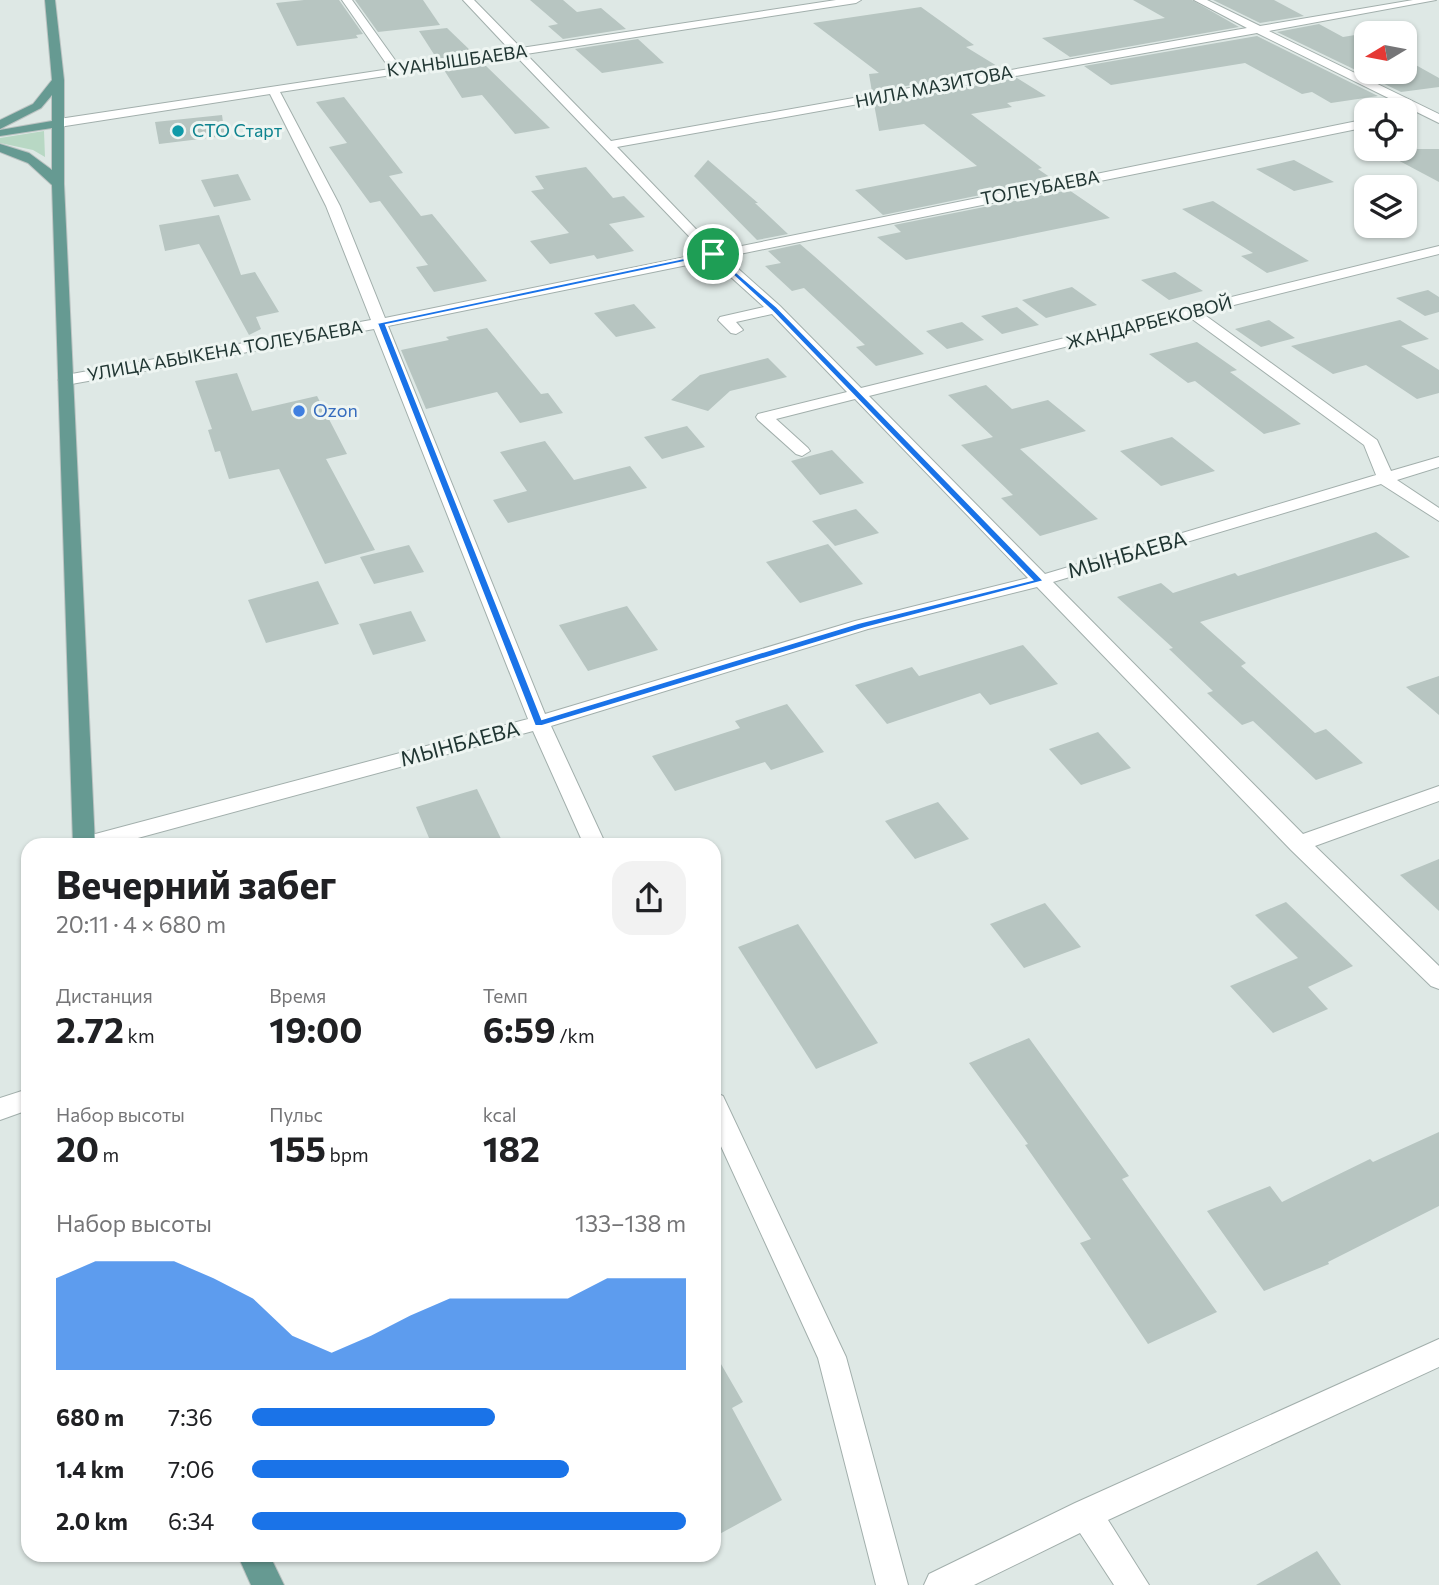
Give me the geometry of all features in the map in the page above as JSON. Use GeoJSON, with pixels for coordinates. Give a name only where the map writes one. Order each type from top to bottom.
{"type":"FeatureCollection","features":[{"type":"Feature","properties":{"kind":"main road"},"geometry":{"type":"LineString","coordinates":[[50,0],[58,80],[58,184],[84,838]]}},
{"type":"Feature","properties":{"kind":"main road"},"geometry":{"type":"LineString","coordinates":[[0,125],[37,106],[58,80]]}},
{"type":"Feature","properties":{"kind":"main road"},"geometry":{"type":"LineString","coordinates":[[0,133],[59,123]]}},
{"type":"Feature","properties":{"kind":"main road"},"geometry":{"type":"LineString","coordinates":[[0,148],[37,161],[58,184]]}},
{"type":"Feature","properties":{"kind":"main road"},"geometry":{"type":"LineString","coordinates":[[257,1562],[268,1585]]}},
{"type":"Feature","properties":{"kind":"street"},"geometry":{"type":"LineString","coordinates":[[347,0],[397,70]]}},
{"type":"Feature","properties":{"kind":"street"},"geometry":{"type":"LineString","coordinates":[[468,0],[713,254],[775,309],[1299,844],[1439,980]]}},
{"type":"Feature","properties":{"kind":"street","name":"КУАНЫШБАЕВА"},"geometry":{"type":"LineString","coordinates":[[59,123],[856,0]]}},
{"type":"Feature","properties":{"kind":"street"},"geometry":{"type":"LineString","coordinates":[[1199,0],[1439,120]]}},
{"type":"Feature","properties":{"kind":"street","name":"НИЛА МАЗИТОВА"},"geometry":{"type":"LineString","coordinates":[[610,145],[1431,0]]}},
{"type":"Feature","properties":{"kind":"street"},"geometry":{"type":"LineString","coordinates":[[273,89],[333,206],[539,723],[592,838]]}},
{"type":"Feature","properties":{"kind":"street"},"geometry":{"type":"LineString","coordinates":[[1417,112],[1439,108]]}},
{"type":"Feature","properties":{"kind":"street","name":"ТОЛЕУБАЕВА"},"geometry":{"type":"LineString","coordinates":[[713,254],[1354,126]]}},
{"type":"Feature","properties":{"kind":"street","name":"ЖАНДАРБЕКОВОЙ"},"geometry":{"type":"LineString","coordinates":[[802,451],[764,417],[1439,250]]}},
{"type":"Feature","properties":{"kind":"street","name":"УЛИЦА АБЫКЕНА ТОЛЕУБАЕВА"},"geometry":{"type":"LineString","coordinates":[[66,380],[381,323],[713,254]]}},
{"type":"Feature","properties":{"kind":"street"},"geometry":{"type":"LineString","coordinates":[[736,330],[725,320],[775,309]]}},
{"type":"Feature","properties":{"kind":"street"},"geometry":{"type":"LineString","coordinates":[[1191,312],[1371,443],[1386,480],[1439,516]]}},
{"type":"Feature","properties":{"kind":"street","name":"МЫНБАЕВА"},"geometry":{"type":"LineString","coordinates":[[110,838],[539,723],[862,625],[1039,581],[1386,480],[1439,462]]}},
{"type":"Feature","properties":{"kind":"street"},"geometry":{"type":"LineString","coordinates":[[1299,844],[1439,793]]}},
{"type":"Feature","properties":{"kind":"street"},"geometry":{"type":"LineString","coordinates":[[0,1110],[21,1102]]}},
{"type":"Feature","properties":{"kind":"street"},"geometry":{"type":"LineString","coordinates":[[721,1118],[831,1357],[891,1585]]}},
{"type":"Feature","properties":{"kind":"street"},"geometry":{"type":"LineString","coordinates":[[940,1585],[1086,1514],[1439,1353]]}},
{"type":"Feature","properties":{"kind":"street"},"geometry":{"type":"LineString","coordinates":[[1086,1514],[1133,1585]]}},
{"type":"Feature","properties":{"kind":"green space"},"geometry":{"type":"Polygon","coordinates":[[[44,131],[45,157],[33,150],[0,143],[0,138],[44,131]]]}},
{"type":"Feature","properties":{"kind":"building"},"geometry":{"type":"Polygon","coordinates":[[[339,0],[363,34],[356,35],[358,38],[297,46],[276,3],[339,0]]]}},
{"type":"Feature","properties":{"kind":"building"},"geometry":{"type":"Polygon","coordinates":[[[355,0],[423,0],[440,25],[378,32],[355,0]]]}},
{"type":"Feature","properties":{"kind":"building"},"geometry":{"type":"Polygon","coordinates":[[[530,0],[563,0],[577,12],[601,8],[626,29],[563,39],[548,26],[558,24],[530,0]]]}},
{"type":"Feature","properties":{"kind":"building"},"geometry":{"type":"Polygon","coordinates":[[[1133,0],[1192,0],[1239,27],[1070,57],[1042,38],[1165,18],[1133,0]]]}},
{"type":"Feature","properties":{"kind":"building"},"geometry":{"type":"Polygon","coordinates":[[[1213,0],[1274,0],[1304,16],[1260,23],[1213,0]]]}},
{"type":"Feature","properties":{"kind":"building"},"geometry":{"type":"Polygon","coordinates":[[[921,7],[974,45],[966,47],[1002,69],[872,92],[869,74],[879,73],[813,23],[921,7]]]}},
{"type":"Feature","properties":{"kind":"building"},"geometry":{"type":"Polygon","coordinates":[[[1319,24],[1343,37],[1354,35],[1354,69],[1277,32],[1319,24]]]}},
{"type":"Feature","properties":{"kind":"building"},"geometry":{"type":"Polygon","coordinates":[[[447,28],[473,53],[437,59],[419,31],[447,28]]]}},
{"type":"Feature","properties":{"kind":"building"},"geometry":{"type":"Polygon","coordinates":[[[1257,36],[1378,96],[1331,103],[1312,92],[1302,94],[1245,63],[1111,85],[1084,66],[1257,36]]]}},
{"type":"Feature","properties":{"kind":"building"},"geometry":{"type":"Polygon","coordinates":[[[638,39],[664,63],[602,73],[575,49],[638,39]]]}},
{"type":"Feature","properties":{"kind":"building"},"geometry":{"type":"Polygon","coordinates":[[[484,64],[550,128],[515,134],[482,95],[462,98],[444,70],[484,64]]]}},
{"type":"Feature","properties":{"kind":"building"},"geometry":{"type":"Polygon","coordinates":[[[1418,66],[1439,78],[1439,87],[1401,92],[1384,84],[1418,84],[1418,66]]]}},
{"type":"Feature","properties":{"kind":"building"},"geometry":{"type":"Polygon","coordinates":[[[1017,78],[1046,96],[1007,103],[1012,107],[971,114],[1054,180],[883,215],[855,190],[977,166],[924,124],[879,131],[874,104],[1017,78]]]}},
{"type":"Feature","properties":{"kind":"building"},"geometry":{"type":"Polygon","coordinates":[[[344,97],[403,173],[389,176],[421,216],[432,214],[487,281],[434,292],[416,267],[428,265],[380,201],[370,203],[329,147],[347,143],[316,102],[344,97]]]}},
{"type":"Feature","properties":{"kind":"building","name":"СТО Старт"},"geometry":{"type":"Polygon","coordinates":[[[222,115],[225,136],[159,144],[155,122],[222,115]]]}},
{"type":"Feature","properties":{"kind":"building"},"geometry":{"type":"Polygon","coordinates":[[[1417,149],[1439,149],[1439,182],[1400,161],[1417,161],[1417,149]]]}},
{"type":"Feature","properties":{"kind":"building"},"geometry":{"type":"Polygon","coordinates":[[[708,160],[758,203],[755,203],[788,234],[757,240],[694,176],[708,160]]]}},
{"type":"Feature","properties":{"kind":"building"},"geometry":{"type":"Polygon","coordinates":[[[1294,160],[1334,182],[1294,191],[1256,169],[1294,160]]]}},
{"type":"Feature","properties":{"kind":"building"},"geometry":{"type":"Polygon","coordinates":[[[586,167],[613,198],[624,196],[645,217],[609,224],[634,251],[597,259],[594,255],[550,264],[530,241],[569,233],[531,191],[544,189],[535,176],[586,167]]]}},
{"type":"Feature","properties":{"kind":"building"},"geometry":{"type":"Polygon","coordinates":[[[238,174],[251,200],[214,207],[201,180],[238,174]]]}},
{"type":"Feature","properties":{"kind":"building"},"geometry":{"type":"Polygon","coordinates":[[[1069,190],[1110,218],[906,260],[877,237],[901,232],[894,225],[1069,190]]]}},
{"type":"Feature","properties":{"kind":"building"},"geometry":{"type":"Polygon","coordinates":[[[1213,201],[1309,261],[1267,273],[1241,256],[1253,253],[1182,209],[1213,201]]]}},
{"type":"Feature","properties":{"kind":"building"},"geometry":{"type":"Polygon","coordinates":[[[219,215],[241,275],[255,272],[279,312],[256,317],[261,329],[249,335],[199,244],[165,251],[159,225],[219,215]]]}},
{"type":"Feature","properties":{"kind":"building"},"geometry":{"type":"Polygon","coordinates":[[[800,244],[924,354],[876,366],[856,347],[865,345],[804,288],[792,291],[765,266],[781,263],[768,251],[800,244]]]}},
{"type":"Feature","properties":{"kind":"building"},"geometry":{"type":"Polygon","coordinates":[[[1175,272],[1203,291],[1169,300],[1141,280],[1175,272]]]}},
{"type":"Feature","properties":{"kind":"building"},"geometry":{"type":"Polygon","coordinates":[[[1072,287],[1097,305],[1046,318],[1022,300],[1072,287]]]}},
{"type":"Feature","properties":{"kind":"building"},"geometry":{"type":"Polygon","coordinates":[[[1428,290],[1439,297],[1439,312],[1425,316],[1396,298],[1428,290]]]}},
{"type":"Feature","properties":{"kind":"building"},"geometry":{"type":"Polygon","coordinates":[[[634,304],[656,328],[616,337],[594,313],[634,304]]]}},
{"type":"Feature","properties":{"kind":"building"},"geometry":{"type":"Polygon","coordinates":[[[1017,307],[1039,325],[1002,334],[981,316],[1017,307]]]}},
{"type":"Feature","properties":{"kind":"building"},"geometry":{"type":"Polygon","coordinates":[[[1269,320],[1295,338],[1261,347],[1235,329],[1269,320]]]}},
{"type":"Feature","properties":{"kind":"building"},"geometry":{"type":"Polygon","coordinates":[[[1400,320],[1429,339],[1401,346],[1439,370],[1439,393],[1417,399],[1366,365],[1333,374],[1291,346],[1400,320]]]}},
{"type":"Feature","properties":{"kind":"building"},"geometry":{"type":"Polygon","coordinates":[[[962,322],[984,340],[947,349],[926,331],[962,322]]]}},
{"type":"Feature","properties":{"kind":"building"},"geometry":{"type":"Polygon","coordinates":[[[487,328],[541,394],[548,393],[563,413],[520,423],[497,392],[426,409],[401,350],[449,340],[446,337],[487,328]]]}},
{"type":"Feature","properties":{"kind":"building"},"geometry":{"type":"Polygon","coordinates":[[[1197,342],[1237,370],[1230,372],[1301,424],[1264,434],[1195,381],[1188,383],[1149,354],[1197,342]]]}},
{"type":"Feature","properties":{"kind":"building"},"geometry":{"type":"Polygon","coordinates":[[[768,358],[787,377],[730,391],[708,411],[671,400],[700,375],[768,358]]]}},
{"type":"Feature","properties":{"kind":"building"},"geometry":{"type":"Polygon","coordinates":[[[237,373],[252,411],[317,396],[347,454],[326,459],[375,550],[325,564],[279,469],[229,479],[220,451],[215,452],[208,430],[212,429],[195,381],[237,373]]]}},
{"type":"Feature","properties":{"kind":"building"},"geometry":{"type":"Polygon","coordinates":[[[986,385],[1012,409],[1048,400],[1086,431],[1020,449],[1098,519],[1040,536],[1001,498],[1013,495],[961,445],[993,437],[948,395],[986,385]]]}},
{"type":"Feature","properties":{"kind":"building"},"geometry":{"type":"Polygon","coordinates":[[[687,426],[705,447],[662,459],[644,437],[687,426]]]}},
{"type":"Feature","properties":{"kind":"building"},"geometry":{"type":"Polygon","coordinates":[[[1172,437],[1215,471],[1161,486],[1120,451],[1172,437]]]}},
{"type":"Feature","properties":{"kind":"building"},"geometry":{"type":"Polygon","coordinates":[[[545,441],[574,480],[630,466],[647,488],[508,523],[493,500],[527,491],[500,452],[545,441]]]}},
{"type":"Feature","properties":{"kind":"building"},"geometry":{"type":"Polygon","coordinates":[[[832,450],[864,483],[820,495],[791,461],[832,450]]]}},
{"type":"Feature","properties":{"kind":"building"},"geometry":{"type":"Polygon","coordinates":[[[856,509],[879,533],[835,546],[812,521],[856,509]]]}},
{"type":"Feature","properties":{"kind":"building"},"geometry":{"type":"Polygon","coordinates":[[[1376,532],[1410,557],[1200,622],[1246,663],[1241,666],[1315,733],[1326,729],[1363,763],[1316,780],[1253,721],[1242,725],[1207,693],[1213,691],[1169,649],[1173,648],[1117,597],[1161,583],[1173,593],[1235,573],[1238,576],[1376,532]]]}},
{"type":"Feature","properties":{"kind":"building"},"geometry":{"type":"Polygon","coordinates":[[[828,544],[863,584],[800,603],[766,562],[828,544]]]}},
{"type":"Feature","properties":{"kind":"building"},"geometry":{"type":"Polygon","coordinates":[[[409,545],[424,572],[374,584],[360,557],[409,545]]]}},
{"type":"Feature","properties":{"kind":"building"},"geometry":{"type":"Polygon","coordinates":[[[318,581],[339,624],[266,643],[248,600],[318,581]]]}},
{"type":"Feature","properties":{"kind":"building"},"geometry":{"type":"Polygon","coordinates":[[[627,606],[658,650],[588,671],[559,625],[627,606]]]}},
{"type":"Feature","properties":{"kind":"building"},"geometry":{"type":"Polygon","coordinates":[[[411,611],[426,641],[373,655],[359,624],[411,611]]]}},
{"type":"Feature","properties":{"kind":"building"},"geometry":{"type":"Polygon","coordinates":[[[1023,645],[1058,684],[990,705],[980,693],[887,724],[855,685],[912,667],[919,676],[1023,645]]]}},
{"type":"Feature","properties":{"kind":"building"},"geometry":{"type":"Polygon","coordinates":[[[1439,676],[1439,715],[1406,687],[1439,676]]]}},
{"type":"Feature","properties":{"kind":"building"},"geometry":{"type":"Polygon","coordinates":[[[787,704],[824,752],[771,770],[765,762],[675,791],[652,756],[740,728],[735,721],[787,704]]]}},
{"type":"Feature","properties":{"kind":"building"},"geometry":{"type":"Polygon","coordinates":[[[1098,732],[1131,768],[1081,785],[1049,749],[1098,732]]]}},
{"type":"Feature","properties":{"kind":"building"},"geometry":{"type":"Polygon","coordinates":[[[477,789],[501,838],[429,838],[416,807],[477,789]]]}},
{"type":"Feature","properties":{"kind":"building"},"geometry":{"type":"Polygon","coordinates":[[[938,802],[969,839],[915,859],[885,821],[938,802]]]}},
{"type":"Feature","properties":{"kind":"building"},"geometry":{"type":"Polygon","coordinates":[[[1439,859],[1439,911],[1400,875],[1439,859]]]}},
{"type":"Feature","properties":{"kind":"building"},"geometry":{"type":"Polygon","coordinates":[[[1286,902],[1353,966],[1308,987],[1328,1009],[1273,1033],[1230,986],[1298,958],[1255,915],[1286,902]]]}},
{"type":"Feature","properties":{"kind":"building"},"geometry":{"type":"Polygon","coordinates":[[[1045,903],[1081,947],[1024,968],[990,924],[1045,903]]]}},
{"type":"Feature","properties":{"kind":"building"},"geometry":{"type":"Polygon","coordinates":[[[798,924],[878,1043],[816,1069],[738,947],[798,924]]]}},
{"type":"Feature","properties":{"kind":"building"},"geometry":{"type":"Polygon","coordinates":[[[1029,1038],[1129,1176],[1122,1179],[1217,1312],[1148,1344],[1080,1243],[1091,1239],[1025,1145],[1028,1144],[969,1063],[1029,1038]]]}},
{"type":"Feature","properties":{"kind":"building"},"geometry":{"type":"Polygon","coordinates":[[[1439,1132],[1439,1206],[1328,1262],[1329,1264],[1264,1291],[1207,1211],[1270,1186],[1282,1202],[1370,1159],[1373,1162],[1439,1132]]]}},
{"type":"Feature","properties":{"kind":"building"},"geometry":{"type":"Polygon","coordinates":[[[721,1364],[743,1402],[732,1408],[782,1500],[721,1533],[721,1364]]]}},
{"type":"Feature","properties":{"kind":"building"},"geometry":{"type":"Polygon","coordinates":[[[1317,1551],[1341,1585],[1256,1585],[1317,1551]]]}},
{"type":"Feature","properties":{"kind":"place","name":"СТО Старт"},"geometry":{"type":"Point","coordinates":[178,131]}},
{"type":"Feature","properties":{"kind":"place","name":"Ozon"},"geometry":{"type":"Point","coordinates":[299,411]}},
{"type":"Feature","properties":{"kind":"route"},"geometry":{"type":"LineString","coordinates":[[713,254],[775,309],[1039,581],[862,625],[539,723],[381,323],[713,254]]}}]}
